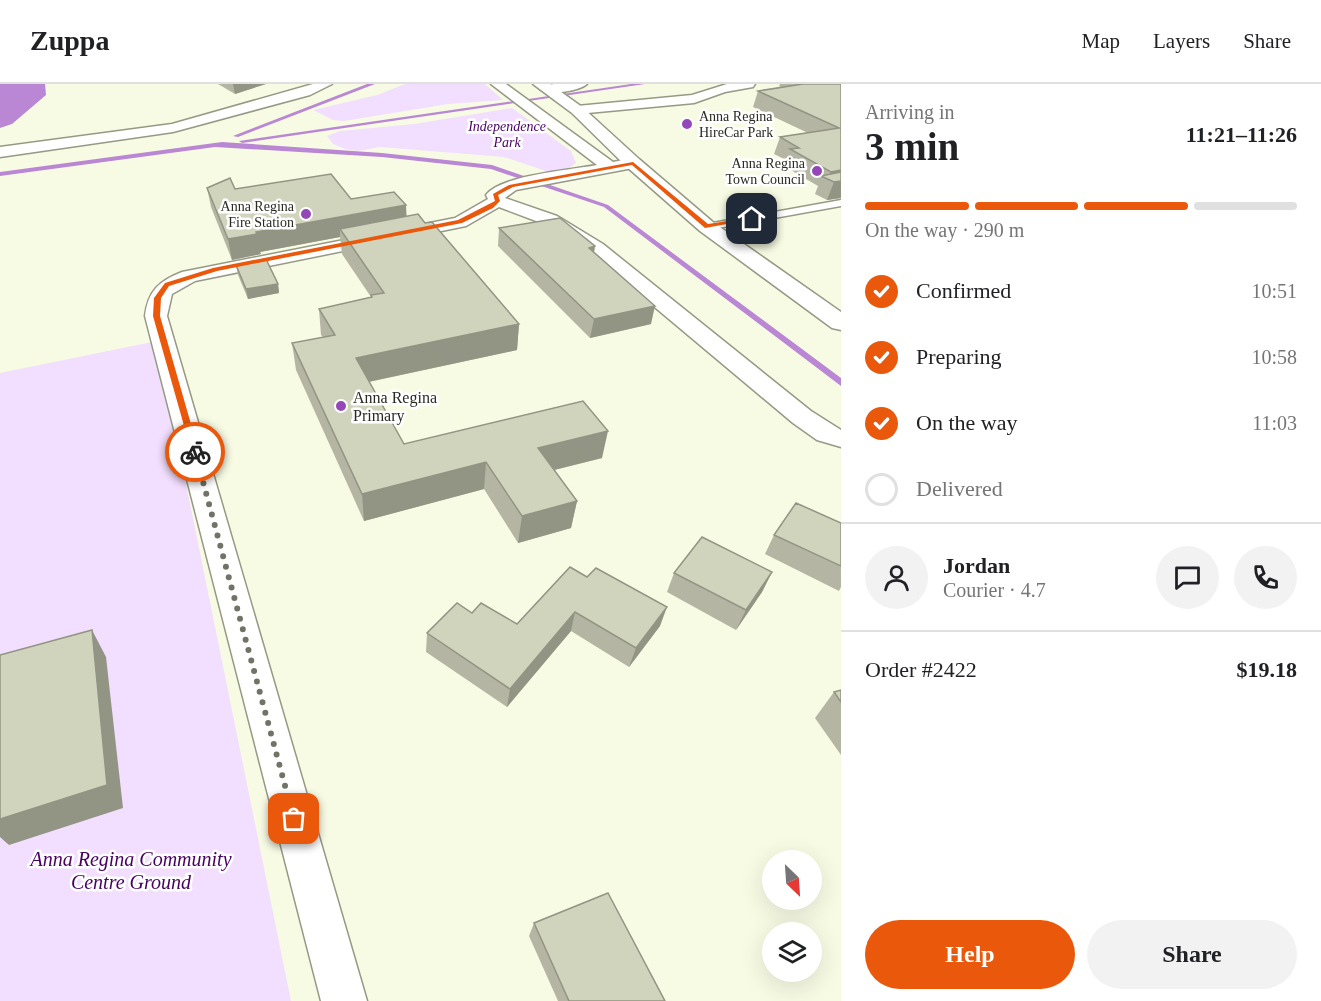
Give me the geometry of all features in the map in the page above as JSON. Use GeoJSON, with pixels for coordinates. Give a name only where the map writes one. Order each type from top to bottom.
{"type":"FeatureCollection","features":[{"type":"Feature","properties":{"kind":"main road"},"geometry":{"type":"LineString","coordinates":[[546,88],[574,107],[633,163],[707,226],[841,323]]}},
{"type":"Feature","properties":{"kind":"street"},"geometry":{"type":"LineString","coordinates":[[0,152],[173,128],[244,110],[325,84]]}},
{"type":"Feature","properties":{"kind":"street"},"geometry":{"type":"LineString","coordinates":[[498,84],[610,167]]}},
{"type":"Feature","properties":{"kind":"street"},"geometry":{"type":"LineString","coordinates":[[546,88],[580,84]]}},
{"type":"Feature","properties":{"kind":"street"},"geometry":{"type":"LineString","coordinates":[[574,107],[694,99],[722,89],[748,84]]}},
{"type":"Feature","properties":{"kind":"street"},"geometry":{"type":"LineString","coordinates":[[344,1001],[156,316],[157,298],[167,285],[189,276],[459,222],[479,213],[504,194],[555,178],[633,163]]}},
{"type":"Feature","properties":{"kind":"street"},"geometry":{"type":"LineString","coordinates":[[504,194],[584,238],[627,270],[802,417],[826,434],[841,439]]}},
{"type":"Feature","properties":{"kind":"lane"},"geometry":{"type":"LineString","coordinates":[[707,226],[841,203]]}},
{"type":"Feature","properties":{"kind":"green space","name":"Independence Park"},"geometry":{"type":"Polygon","coordinates":[[[405,84],[485,84],[503,100],[448,104],[344,121],[333,120],[313,110],[377,95],[405,84]]]}},
{"type":"Feature","properties":{"kind":"green space","name":"Independence Park"},"geometry":{"type":"Polygon","coordinates":[[[512,108],[571,151],[576,163],[569,168],[552,173],[504,157],[380,147],[358,151],[345,149],[333,144],[327,136],[340,131],[414,124],[512,108]]]}},
{"type":"Feature","properties":{"kind":"green space","name":"Anna Regina Community Centre Ground"},"geometry":{"type":"Polygon","coordinates":[[[157,341],[291,1001],[0,1001],[0,373],[157,341]]]}},
{"type":"Feature","properties":{"kind":"shaded area"},"geometry":{"type":"Polygon","coordinates":[[[0,84],[45,84],[46,95],[12,124],[0,128],[0,84]]]}},
{"type":"Feature","properties":{"kind":"building"},"geometry":{"type":"Polygon","coordinates":[[[803,84],[841,84],[841,170],[831,172],[790,149],[799,148],[780,137],[839,128],[758,91],[803,84]]]}},
{"type":"Feature","properties":{"kind":"building"},"geometry":{"type":"Polygon","coordinates":[[[841,172],[841,181],[834,182],[821,176],[841,172]]]}},
{"type":"Feature","properties":{"kind":"building"},"geometry":{"type":"Polygon","coordinates":[[[331,174],[351,199],[394,192],[406,205],[228,239],[207,188],[230,178],[235,189],[331,174]]]}},
{"type":"Feature","properties":{"kind":"building"},"geometry":{"type":"Polygon","coordinates":[[[418,214],[425,223],[432,222],[519,324],[356,358],[404,444],[583,401],[608,431],[538,448],[577,501],[522,516],[486,462],[362,494],[292,343],[335,335],[319,309],[384,293],[340,229],[418,214]]]}},
{"type":"Feature","properties":{"kind":"building"},"geometry":{"type":"Polygon","coordinates":[[[560,218],[595,246],[589,248],[655,306],[594,319],[499,228],[560,218]]]}},
{"type":"Feature","properties":{"kind":"building"},"geometry":{"type":"Polygon","coordinates":[[[266,259],[278,284],[246,289],[236,265],[266,259]]]}},
{"type":"Feature","properties":{"kind":"building"},"geometry":{"type":"Polygon","coordinates":[[[796,503],[841,523],[841,566],[774,535],[796,503]]]}},
{"type":"Feature","properties":{"kind":"building"},"geometry":{"type":"Polygon","coordinates":[[[702,537],[772,572],[746,610],[674,573],[702,537]]]}},
{"type":"Feature","properties":{"kind":"building"},"geometry":{"type":"Polygon","coordinates":[[[570,567],[587,577],[596,568],[667,607],[636,648],[575,612],[510,689],[427,633],[457,603],[472,613],[481,603],[517,624],[570,567]]]}},
{"type":"Feature","properties":{"kind":"building"},"geometry":{"type":"Polygon","coordinates":[[[92,630],[107,785],[0,819],[0,655],[92,630]]]}},
{"type":"Feature","properties":{"kind":"building"},"geometry":{"type":"Polygon","coordinates":[[[841,690],[841,702],[834,692],[841,690]]]}},
{"type":"Feature","properties":{"kind":"building"},"geometry":{"type":"Polygon","coordinates":[[[608,893],[665,1001],[569,1001],[534,923],[608,893]]]}},
{"type":"Feature","properties":{"kind":"waterway"},"geometry":{"type":"LineString","coordinates":[[236,136],[372,84]]}},
{"type":"Feature","properties":{"kind":"waterway"},"geometry":{"type":"LineString","coordinates":[[242,141],[642,84]]}},
{"type":"Feature","properties":{"kind":"waterway"},"geometry":{"type":"LineString","coordinates":[[0,174],[222,144]]}},
{"type":"Feature","properties":{"kind":"waterway"},"geometry":{"type":"LineString","coordinates":[[215,145],[382,155],[492,167],[606,206],[841,383]]}},
{"type":"Feature","properties":{"kind":"way so far"},"geometry":{"type":"LineString","coordinates":[[195,452],[294,819]]}},
{"type":"Feature","properties":{"kind":"place","name":"Anna Regina HireCar Park"},"geometry":{"type":"Point","coordinates":[687,124]}},
{"type":"Feature","properties":{"kind":"place","name":"Anna Regina Town Council"},"geometry":{"type":"Point","coordinates":[817,171]}},
{"type":"Feature","properties":{"kind":"place","name":"Anna Regina Fire Station"},"geometry":{"type":"Point","coordinates":[306,214]}},
{"type":"Feature","properties":{"kind":"place","name":"Anna Regina Primary"},"geometry":{"type":"Point","coordinates":[341,406]}},
{"type":"Feature","properties":{"kind":"route"},"geometry":{"type":"LineString","coordinates":[[195,452],[156,316],[157,298],[167,285],[216,269],[459,222],[491,207],[498,201],[495,195],[511,186],[633,163],[707,226],[752,219]]}}]}
